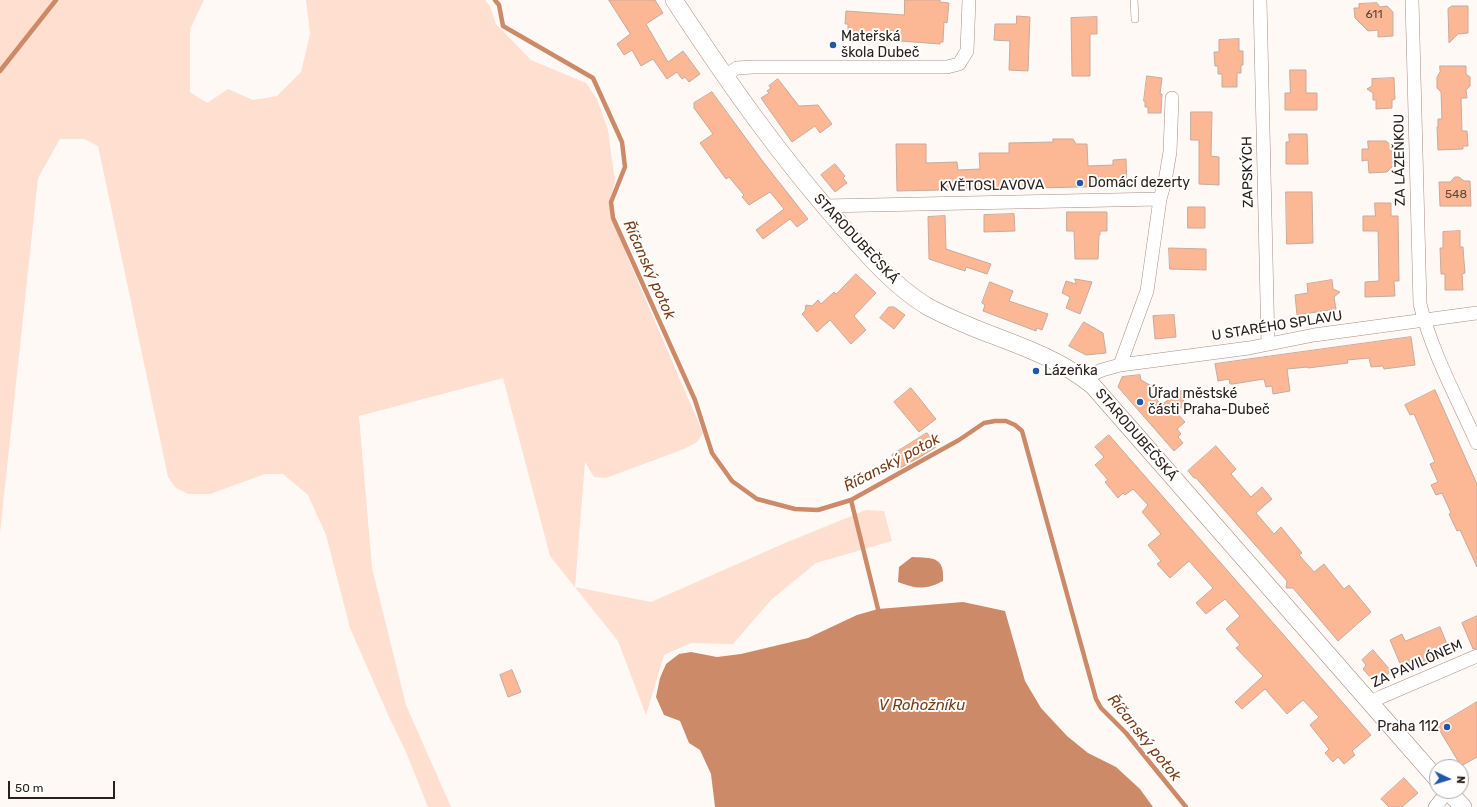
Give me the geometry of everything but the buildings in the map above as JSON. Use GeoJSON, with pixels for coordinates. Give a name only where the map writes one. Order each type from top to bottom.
{"type":"FeatureCollection","features":[{"type":"Feature","properties":{"kind":"street","name":"STARODUBEČSKÁ"},"geometry":{"type":"LineString","coordinates":[[674,0],[768,135],[824,206],[869,256],[902,288],[926,305],[962,323],[1042,355],[1084,378],[1098,392],[1429,770]]}},
{"type":"Feature","properties":{"kind":"street"},"geometry":{"type":"LineString","coordinates":[[726,76],[737,68],[753,67],[947,67],[959,64],[967,51],[969,0]]}},
{"type":"Feature","properties":{"kind":"street","name":"ZAPSKÝCH"},"geometry":{"type":"LineString","coordinates":[[1260,0],[1268,344]]}},
{"type":"Feature","properties":{"kind":"street","name":"ZA LÁZEŇKOU"},"geometry":{"type":"LineString","coordinates":[[1412,0],[1420,297],[1424,320],[1477,443]]}},
{"type":"Feature","properties":{"kind":"street"},"geometry":{"type":"LineString","coordinates":[[1120,365],[1147,291],[1160,199],[1170,152],[1172,98]]}},
{"type":"Feature","properties":{"kind":"street","name":"KVĚTOSLAVOVA"},"geometry":{"type":"LineString","coordinates":[[824,206],[1160,199]]}},
{"type":"Feature","properties":{"kind":"street","name":"U STARÉHO SPLAVU"},"geometry":{"type":"LineString","coordinates":[[1084,378],[1102,370],[1120,365],[1477,313]]}},
{"type":"Feature","properties":{"kind":"street","name":"ZA PAVILÓNEM"},"geometry":{"type":"LineString","coordinates":[[1370,702],[1477,656]]}},
{"type":"Feature","properties":{"kind":"street"},"geometry":{"type":"LineString","coordinates":[[1435,807],[1442,799]]}},
{"type":"Feature","properties":{"kind":"street"},"geometry":{"type":"LineString","coordinates":[[1456,799],[1463,807]]}},
{"type":"Feature","properties":{"kind":"lane"},"geometry":{"type":"LineString","coordinates":[[1134,0],[1135,19]]}},
{"type":"Feature","properties":{"kind":"shaded area"},"geometry":{"type":"Polygon","coordinates":[[[0,0],[204,0],[190,29],[190,92],[207,103],[228,89],[253,100],[277,96],[301,72],[310,34],[306,0],[485,0],[490,6],[496,24],[531,60],[586,83],[597,99],[608,130],[615,182],[609,203],[612,215],[620,230],[626,254],[703,433],[697,442],[684,449],[606,478],[594,477],[585,462],[575,587],[651,602],[785,543],[866,510],[884,511],[892,541],[816,563],[771,600],[733,644],[691,643],[664,655],[646,715],[618,641],[550,556],[503,378],[359,416],[372,568],[406,705],[451,807],[428,807],[406,752],[350,628],[326,535],[308,495],[283,474],[265,474],[210,494],[188,494],[175,487],[168,477],[98,146],[84,139],[60,139],[38,178],[0,533],[0,0]]]}},
{"type":"Feature","properties":{"kind":"water"},"geometry":{"type":"Polygon","coordinates":[[[912,557],[931,558],[936,560],[942,567],[943,581],[921,588],[898,582],[899,567],[912,557]]]}},
{"type":"Feature","properties":{"kind":"water","name":"V Rohožníku"},"geometry":{"type":"Polygon","coordinates":[[[963,602],[1005,611],[1025,681],[1041,708],[1067,736],[1088,753],[1116,767],[1140,789],[1153,807],[715,807],[711,774],[700,750],[689,743],[680,721],[664,715],[656,697],[660,678],[666,664],[679,654],[691,652],[717,657],[741,654],[808,638],[857,615],[878,609],[963,602]]]}},
{"type":"Feature","properties":{"kind":"waterway","name":"Říčanský potok"},"geometry":{"type":"LineString","coordinates":[[0,71],[56,0]]}},
{"type":"Feature","properties":{"kind":"waterway","name":"Říčanský potok"},"geometry":{"type":"LineString","coordinates":[[495,0],[499,5],[503,26],[593,78],[622,142],[625,167],[611,202],[613,218],[695,400],[712,453],[732,481],[757,499],[795,509],[818,510],[851,500],[959,440],[984,423],[1006,421],[1015,425],[1022,431],[1096,699],[1101,708],[1126,733],[1186,807]]}},
{"type":"Feature","properties":{"kind":"waterway"},"geometry":{"type":"LineString","coordinates":[[851,500],[878,609]]}},
{"type":"Feature","properties":{"kind":"place","name":"Mateřská škola Dubeč"},"geometry":{"type":"Point","coordinates":[833,45]}},
{"type":"Feature","properties":{"kind":"place","name":"Domácí dezerty"},"geometry":{"type":"Point","coordinates":[1080,183]}},
{"type":"Feature","properties":{"kind":"place","name":"Lázeňka"},"geometry":{"type":"Point","coordinates":[1036,371]}},
{"type":"Feature","properties":{"kind":"place","name":"Úřad městské části Praha-Dubeč"},"geometry":{"type":"Point","coordinates":[1140,402]}},
{"type":"Feature","properties":{"kind":"place","name":"Praha 112"},"geometry":{"type":"Point","coordinates":[1447,727]}}]}
